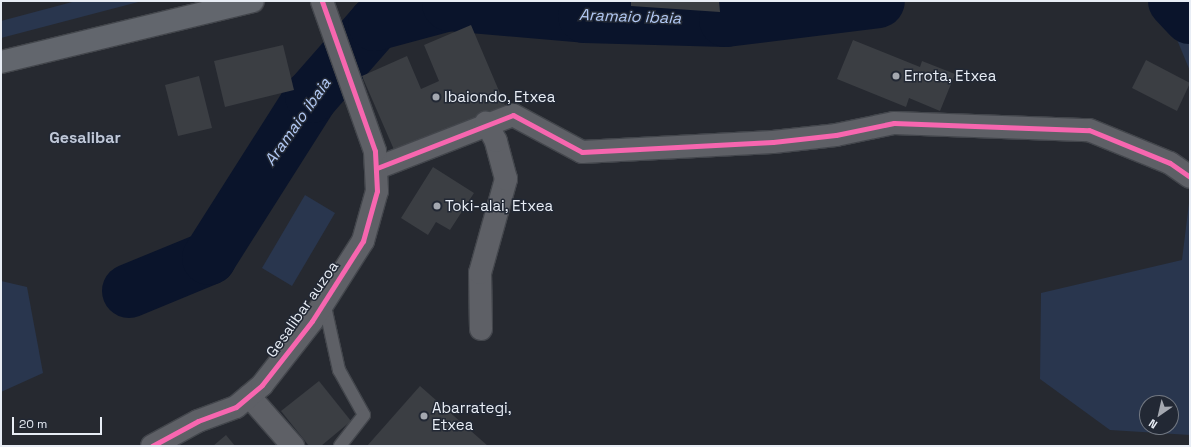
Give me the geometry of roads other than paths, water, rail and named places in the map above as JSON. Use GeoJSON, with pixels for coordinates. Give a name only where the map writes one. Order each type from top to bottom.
{"type":"FeatureCollection","features":[{"type":"Feature","properties":{"kind":"main road"},"geometry":{"type":"LineString","coordinates":[[1,62],[253,1]]}},
{"type":"Feature","properties":{"kind":"street","name":"Gesalibar auzoa"},"geometry":{"type":"LineString","coordinates":[[152,446],[198,421],[236,407],[249,396],[289,352],[324,302],[363,241],[377,191],[378,168],[350,78],[322,1]]}},
{"type":"Feature","properties":{"kind":"street"},"geometry":{"type":"LineString","coordinates":[[378,168],[486,123],[514,115],[582,152],[773,142],[836,135],[894,123],[1090,130],[1170,163],[1190,177]]}},
{"type":"Feature","properties":{"kind":"street"},"geometry":{"type":"LineString","coordinates":[[481,328],[480,273],[506,179],[496,142],[486,123]]}},
{"type":"Feature","properties":{"kind":"street"},"geometry":{"type":"LineString","coordinates":[[249,396],[293,446]]}},
{"type":"Feature","properties":{"kind":"lane"},"geometry":{"type":"LineString","coordinates":[[324,302],[339,370],[364,415],[340,446]]}},
{"type":"Feature","properties":{"kind":"waterway","name":"Aramaio ibaia"},"geometry":{"type":"LineString","coordinates":[[129,291],[209,258],[312,96],[375,24],[449,4],[585,16],[726,20],[878,1]]}},
{"type":"Feature","properties":{"kind":"waterway","name":"Aramaio ibaia"},"geometry":{"type":"LineString","coordinates":[[1175,1],[1190,17]]}},
{"type":"Feature","properties":{"kind":"place","name":"Errota, Etxea"},"geometry":{"type":"Point","coordinates":[896,76]}},
{"type":"Feature","properties":{"kind":"place","name":"Ibaiondo, Etxea"},"geometry":{"type":"Point","coordinates":[436,97]}},
{"type":"Feature","properties":{"kind":"place","name":"Toki-alai, Etxea"},"geometry":{"type":"Point","coordinates":[437,206]}},
{"type":"Feature","properties":{"kind":"place","name":"Abarrategi, Etxea"},"geometry":{"type":"Point","coordinates":[424,416]}},
{"type":"Feature","properties":{"kind":"district","name":"Gesalibar"},"geometry":{"type":"Point","coordinates":[85,138]}}]}
